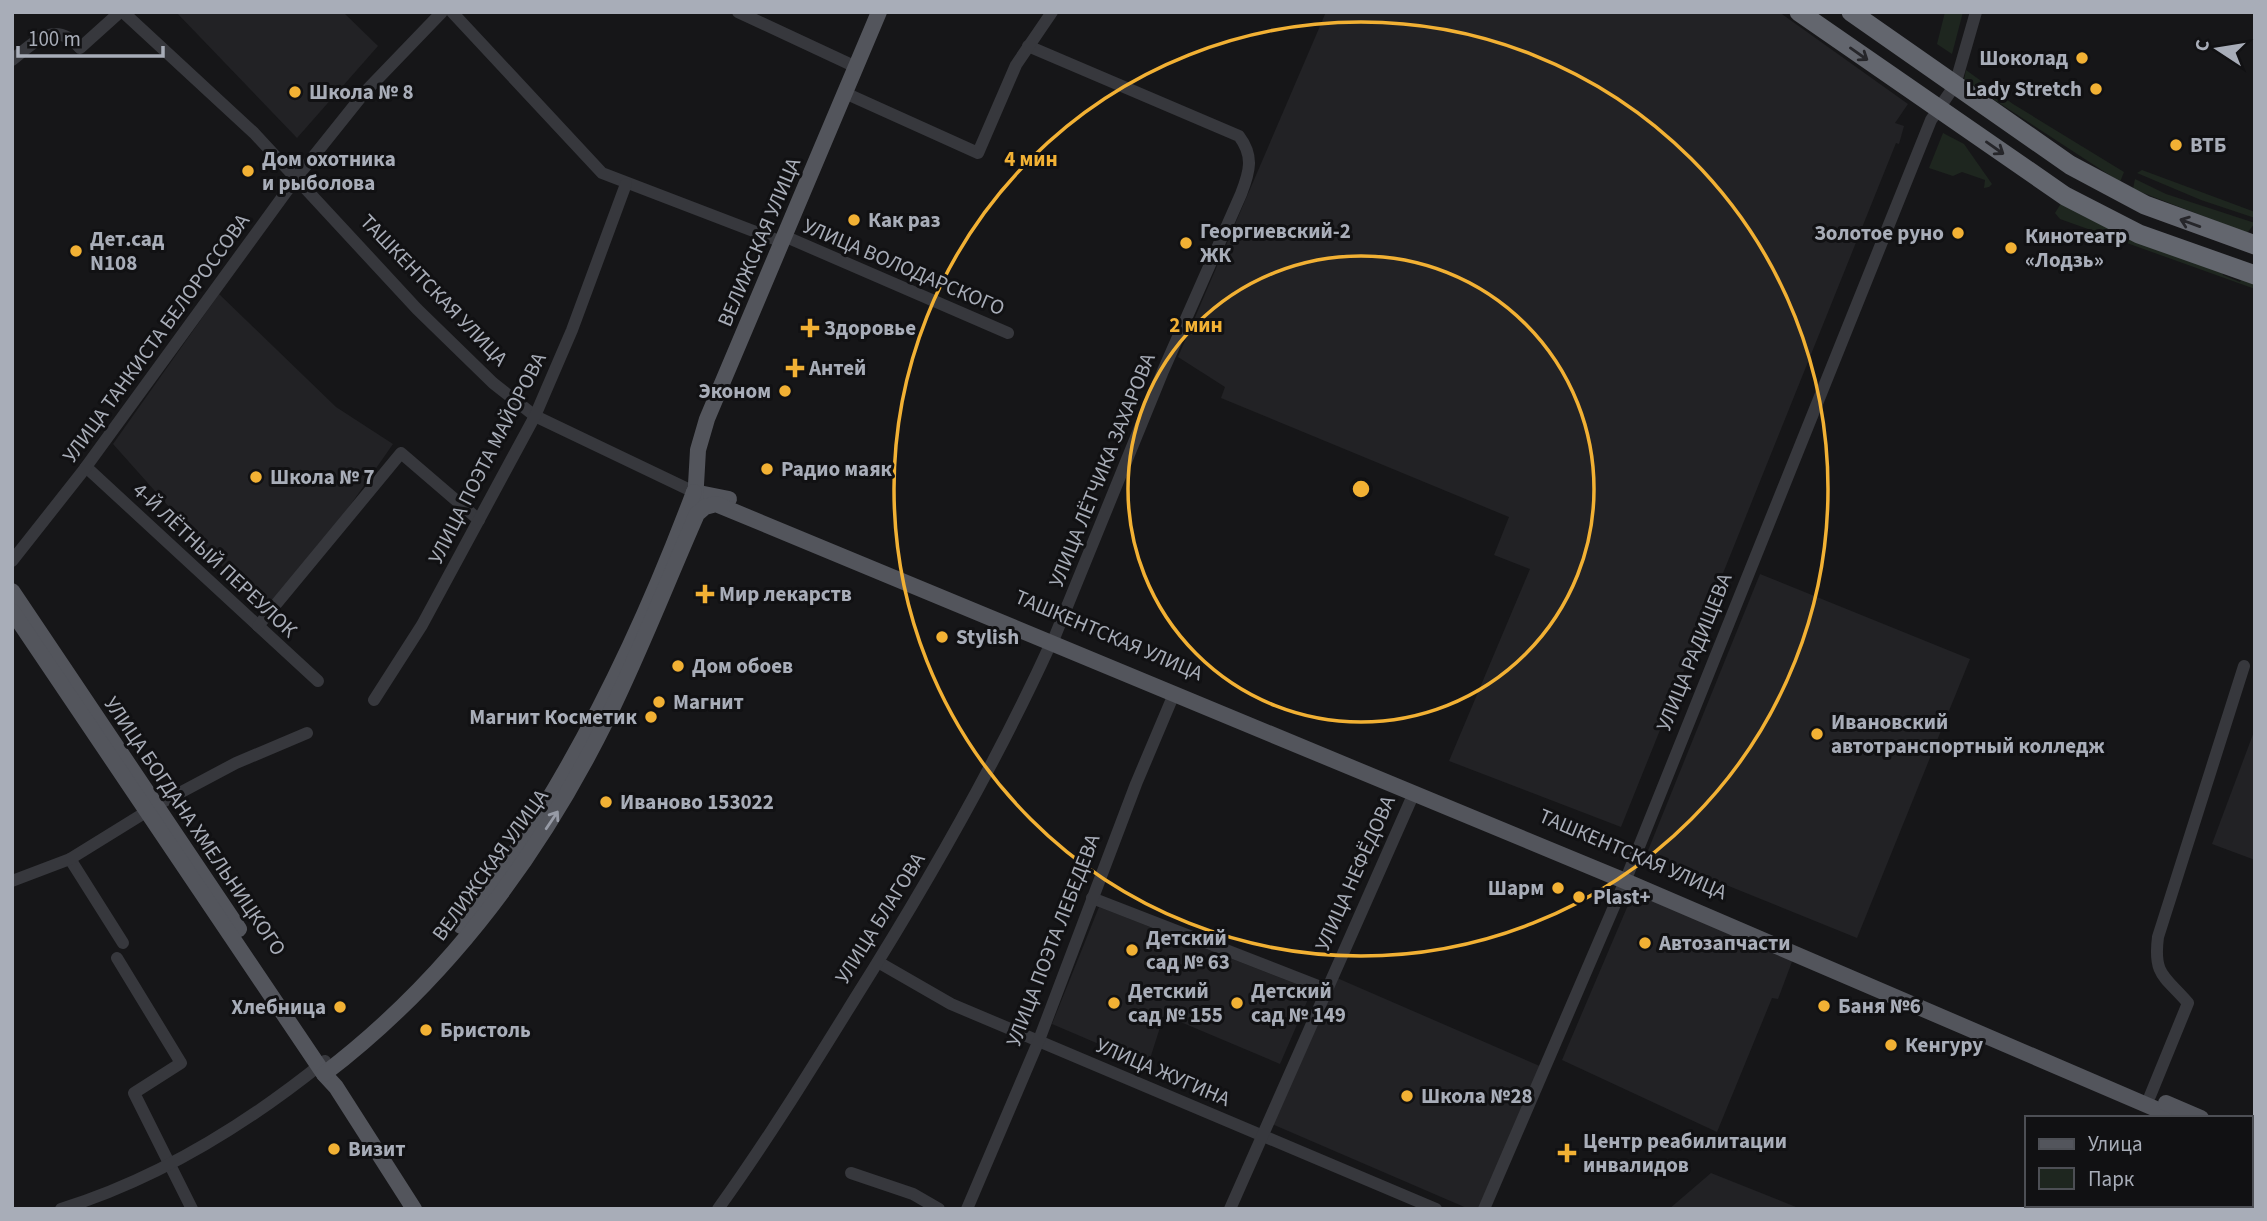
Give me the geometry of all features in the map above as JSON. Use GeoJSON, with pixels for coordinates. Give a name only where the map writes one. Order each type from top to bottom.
{"type":"FeatureCollection","features":[{"type":"Feature","properties":{"kind":"highway"},"geometry":{"type":"LineString","coordinates":[[1800,12],[2065,196],[2099,215],[2171,246],[2255,275]]}},
{"type":"Feature","properties":{"kind":"highway"},"geometry":{"type":"LineString","coordinates":[[1851,12],[2070,165],[2182,220],[2255,245]]}},
{"type":"Feature","properties":{"kind":"main road","name":"ВЕЛИЖСКАЯ УЛИЦА"},"geometry":{"type":"LineString","coordinates":[[321,1069],[372,1035],[440,970],[515,873],[558,809],[608,716],[693,504],[698,450],[707,419],[879,12]]}},
{"type":"Feature","properties":{"kind":"main road","name":"ТАШКЕНТСКАЯ УЛИЦА"},"geometry":{"type":"LineString","coordinates":[[693,504],[718,500],[1626,877],[2148,1100],[2195,1116]]}},
{"type":"Feature","properties":{"kind":"main road","name":"УЛИЦА БОГДАНА ХМЕЛЬНИЦКОГО"},"geometry":{"type":"LineString","coordinates":[[12,591],[414,1209]]}},
{"type":"Feature","properties":{"kind":"main road","name":"УЛИЦА БОГДАНА ХМЕЛЬНИЦКОГО"},"geometry":{"type":"LineString","coordinates":[[12,611],[152,808]]}},
{"type":"Feature","properties":{"kind":"main road","name":"ТАШКЕНТСКАЯ УЛИЦА"},"geometry":{"type":"LineString","coordinates":[[2148,1100],[2174,1116]]}},
{"type":"Feature","properties":{"kind":"street"},"geometry":{"type":"LineString","coordinates":[[12,60],[42,37],[56,34],[69,36],[80,48],[121,12]]}},
{"type":"Feature","properties":{"kind":"street","name":"ТАШКЕНТСКАЯ УЛИЦА"},"geometry":{"type":"LineString","coordinates":[[121,12],[176,59],[297,177],[452,345],[535,416],[693,504]]}},
{"type":"Feature","properties":{"kind":"street","name":"УЛИЦА ТАНКИСТА БЕЛОРОССОВА"},"geometry":{"type":"LineString","coordinates":[[12,561],[86,467],[297,177],[365,92],[442,12]]}},
{"type":"Feature","properties":{"kind":"street","name":"УЛИЦА ВОЛОДАРСКОГО"},"geometry":{"type":"LineString","coordinates":[[452,12],[602,173],[626,184],[783,239],[1008,333]]}},
{"type":"Feature","properties":{"kind":"street"},"geometry":{"type":"LineString","coordinates":[[738,12],[856,67]]}},
{"type":"Feature","properties":{"kind":"street"},"geometry":{"type":"LineString","coordinates":[[845,93],[978,153],[1016,65],[1052,12]]}},
{"type":"Feature","properties":{"kind":"street","name":"УЛИЦА РАДИЩЕВА"},"geometry":{"type":"LineString","coordinates":[[1484,1209],[1626,877],[1931,120],[1955,85],[1976,12]]}},
{"type":"Feature","properties":{"kind":"street","name":"УЛИЦА ЛЁТЧИКА ЗАХАРОВА"},"geometry":{"type":"LineString","coordinates":[[1028,46],[1152,102],[1239,136],[1248,148],[1251,164],[1241,194],[1168,359],[1053,639]]}},
{"type":"Feature","properties":{"kind":"street","name":"УЛИЦА ПОЭТА МАЙОРОВА"},"geometry":{"type":"LineString","coordinates":[[374,700],[422,625],[535,416],[572,330],[626,184]]}},
{"type":"Feature","properties":{"kind":"street"},"geometry":{"type":"LineString","coordinates":[[258,626],[401,453],[479,520]]}},
{"type":"Feature","properties":{"kind":"street","name":"4-Й ЛЁТНЫЙ ПЕРЕУЛОК"},"geometry":{"type":"LineString","coordinates":[[86,467],[318,681]]}},
{"type":"Feature","properties":{"kind":"street","name":"УЛИЦА БЛАГОВА"},"geometry":{"type":"LineString","coordinates":[[718,1209],[769,1135],[878,962],[982,787],[1053,639]]}},
{"type":"Feature","properties":{"kind":"street"},"geometry":{"type":"LineString","coordinates":[[2148,1100],[2188,1003],[2162,978],[2157,968],[2158,937],[2244,666]]}},
{"type":"Feature","properties":{"kind":"street","name":"УЛИЦА ПОЭТА ЛЕБЕДЕВА"},"geometry":{"type":"LineString","coordinates":[[967,1209],[1039,1040],[1175,690]]}},
{"type":"Feature","properties":{"kind":"street"},"geometry":{"type":"LineString","coordinates":[[12,881],[70,859],[152,808],[236,763],[307,733]]}},
{"type":"Feature","properties":{"kind":"street","name":"УЛИЦА НЕФЁДОВА"},"geometry":{"type":"LineString","coordinates":[[1230,1209],[1415,790]]}},
{"type":"Feature","properties":{"kind":"street"},"geometry":{"type":"LineString","coordinates":[[70,859],[123,943]]}},
{"type":"Feature","properties":{"kind":"street"},"geometry":{"type":"LineString","coordinates":[[1092,898],[1326,989]]}},
{"type":"Feature","properties":{"kind":"street"},"geometry":{"type":"LineString","coordinates":[[117,958],[181,1063],[134,1093],[171,1162],[192,1209]]}},
{"type":"Feature","properties":{"kind":"street","name":"УЛИЦА ЖУГИНА"},"geometry":{"type":"LineString","coordinates":[[878,962],[951,1004],[1436,1209]]}},
{"type":"Feature","properties":{"kind":"street","name":"ВЕЛИЖСКАЯ УЛИЦА"},"geometry":{"type":"LineString","coordinates":[[61,1209],[99,1197],[204,1146],[321,1069]]}},
{"type":"Feature","properties":{"kind":"street"},"geometry":{"type":"LineString","coordinates":[[851,1173],[913,1194],[939,1209]]}},
{"type":"Feature","properties":{"kind":"shaded area","name":"Школа № 8"},"geometry":{"type":"Polygon","coordinates":[[[176,12],[343,12],[378,46],[297,138],[176,12]]]}},
{"type":"Feature","properties":{"kind":"shaded area"},"geometry":{"type":"Polygon","coordinates":[[[1326,12],[1779,12],[1908,104],[1895,123],[1904,126],[1899,144],[1896,143],[1621,827],[1449,761],[1530,569],[1494,555],[1509,517],[1221,398],[1225,387],[1178,357],[1326,12]]]}},
{"type":"Feature","properties":{"kind":"shaded area","name":"Школа № 7"},"geometry":{"type":"Polygon","coordinates":[[[219,294],[336,407],[393,444],[270,620],[113,444],[219,294]]]}},
{"type":"Feature","properties":{"kind":"shaded area","name":"Ивановский автотранспортный колледж"},"geometry":{"type":"Polygon","coordinates":[[[1760,574],[1970,659],[1857,938],[1647,853],[1760,574]]]}},
{"type":"Feature","properties":{"kind":"shaded area"},"geometry":{"type":"Polygon","coordinates":[[[2255,729],[2255,860],[2212,844],[2255,729]]]}},
{"type":"Feature","properties":{"kind":"shaded area"},"geometry":{"type":"Polygon","coordinates":[[[1634,891],[1793,959],[1778,999],[1772,998],[1717,1132],[1562,1060],[1634,891]]]}},
{"type":"Feature","properties":{"kind":"shaded area"},"geometry":{"type":"Polygon","coordinates":[[[1099,907],[1312,990],[1280,1064],[1164,1015],[1148,1065],[1052,1024],[1099,907]]]}},
{"type":"Feature","properties":{"kind":"shaded area","name":"Школа №28"},"geometry":{"type":"Polygon","coordinates":[[[1337,978],[1542,1067],[1480,1209],[1469,1209],[1272,1124],[1337,978]]]}},
{"type":"Feature","properties":{"kind":"shaded area"},"geometry":{"type":"Polygon","coordinates":[[[1711,1173],[1801,1209],[1669,1209],[1711,1173]]]}},
{"type":"Feature","properties":{"kind":"green space"},"geometry":{"type":"Polygon","coordinates":[[[1945,12],[1963,12],[1952,54],[1937,44],[1945,12]]]}},
{"type":"Feature","properties":{"kind":"green space"},"geometry":{"type":"Polygon","coordinates":[[[1966,70],[2013,104],[2124,172],[2120,182],[1964,80],[1966,70]]]}},
{"type":"Feature","properties":{"kind":"green space"},"geometry":{"type":"Polygon","coordinates":[[[1943,133],[1964,144],[1992,184],[1989,187],[1984,188],[1985,180],[1962,172],[1953,176],[1929,168],[1943,133]]]}},
{"type":"Feature","properties":{"kind":"green space"},"geometry":{"type":"Polygon","coordinates":[[[2142,170],[2255,212],[2255,218],[2201,200],[2137,173],[2142,170]]]}},
{"type":"Feature","properties":{"kind":"green space"},"geometry":{"type":"Polygon","coordinates":[[[2135,179],[2166,194],[2255,223],[2247,233],[2133,189],[2135,179]]]}},
{"type":"Feature","properties":{"kind":"green space"},"geometry":{"type":"Polygon","coordinates":[[[2062,202],[2221,269],[2223,275],[2240,282],[2242,277],[2255,281],[2255,289],[2060,219],[2055,213],[2062,202]]]}},
{"type":"Feature","properties":{"kind":"place","name":"Шоколад"},"geometry":{"type":"Point","coordinates":[2082,58]}},
{"type":"Feature","properties":{"kind":"place","name":"Lady Stretch"},"geometry":{"type":"Point","coordinates":[2096,89]}},
{"type":"Feature","properties":{"kind":"place","name":"Школа № 8"},"geometry":{"type":"Point","coordinates":[295,92]}},
{"type":"Feature","properties":{"kind":"place","name":"ВТБ"},"geometry":{"type":"Point","coordinates":[2176,145]}},
{"type":"Feature","properties":{"kind":"place","name":"Дом охотника и рыболова"},"geometry":{"type":"Point","coordinates":[248,171]}},
{"type":"Feature","properties":{"kind":"place","name":"Как раз"},"geometry":{"type":"Point","coordinates":[854,220]}},
{"type":"Feature","properties":{"kind":"place","name":"Золотое руно"},"geometry":{"type":"Point","coordinates":[1958,233]}},
{"type":"Feature","properties":{"kind":"place","name":"Георгиевский-2 ЖК"},"geometry":{"type":"Point","coordinates":[1186,243]}},
{"type":"Feature","properties":{"kind":"place","name":"Кинотеатр «Лодзь»"},"geometry":{"type":"Point","coordinates":[2011,248]}},
{"type":"Feature","properties":{"kind":"place","name":"Дет.сад N108"},"geometry":{"type":"Point","coordinates":[76,251]}},
{"type":"Feature","properties":{"kind":"place","name":"Здоровье"},"geometry":{"type":"Point","coordinates":[810,328]}},
{"type":"Feature","properties":{"kind":"place","name":"Антей"},"geometry":{"type":"Point","coordinates":[795,368]}},
{"type":"Feature","properties":{"kind":"place","name":"Эконом"},"geometry":{"type":"Point","coordinates":[785,391]}},
{"type":"Feature","properties":{"kind":"place","name":"Радио маяк"},"geometry":{"type":"Point","coordinates":[767,469]}},
{"type":"Feature","properties":{"kind":"place","name":"Школа № 7"},"geometry":{"type":"Point","coordinates":[256,477]}},
{"type":"Feature","properties":{"kind":"place","name":"Мир лекарств"},"geometry":{"type":"Point","coordinates":[705,594]}},
{"type":"Feature","properties":{"kind":"place","name":"Stylish"},"geometry":{"type":"Point","coordinates":[942,637]}},
{"type":"Feature","properties":{"kind":"place","name":"Дом обоев"},"geometry":{"type":"Point","coordinates":[678,666]}},
{"type":"Feature","properties":{"kind":"place","name":"Магнит"},"geometry":{"type":"Point","coordinates":[659,702]}},
{"type":"Feature","properties":{"kind":"place","name":"Магнит Косметик"},"geometry":{"type":"Point","coordinates":[651,717]}},
{"type":"Feature","properties":{"kind":"place","name":"Ивановский автотранспортный колледж"},"geometry":{"type":"Point","coordinates":[1817,734]}},
{"type":"Feature","properties":{"kind":"place","name":"Иваново 153022"},"geometry":{"type":"Point","coordinates":[606,802]}},
{"type":"Feature","properties":{"kind":"place","name":"Шарм"},"geometry":{"type":"Point","coordinates":[1558,888]}},
{"type":"Feature","properties":{"kind":"place","name":"Plast+"},"geometry":{"type":"Point","coordinates":[1579,897]}},
{"type":"Feature","properties":{"kind":"place","name":"Автозапчасти"},"geometry":{"type":"Point","coordinates":[1645,943]}},
{"type":"Feature","properties":{"kind":"place","name":"Детский сад № 63"},"geometry":{"type":"Point","coordinates":[1132,950]}},
{"type":"Feature","properties":{"kind":"place","name":"Детский сад № 155"},"geometry":{"type":"Point","coordinates":[1114,1003]}},
{"type":"Feature","properties":{"kind":"place","name":"Детский сад № 149"},"geometry":{"type":"Point","coordinates":[1237,1003]}},
{"type":"Feature","properties":{"kind":"place","name":"Баня №6"},"geometry":{"type":"Point","coordinates":[1824,1006]}},
{"type":"Feature","properties":{"kind":"place","name":"Хлебница"},"geometry":{"type":"Point","coordinates":[340,1007]}},
{"type":"Feature","properties":{"kind":"place","name":"Бристоль"},"geometry":{"type":"Point","coordinates":[426,1030]}},
{"type":"Feature","properties":{"kind":"place","name":"Кенгуру"},"geometry":{"type":"Point","coordinates":[1891,1045]}},
{"type":"Feature","properties":{"kind":"place","name":"Школа №28"},"geometry":{"type":"Point","coordinates":[1407,1096]}},
{"type":"Feature","properties":{"kind":"place","name":"Визит"},"geometry":{"type":"Point","coordinates":[334,1149]}},
{"type":"Feature","properties":{"kind":"place","name":"Центр реабилитации инвалидов"},"geometry":{"type":"Point","coordinates":[1567,1153]}}]}
